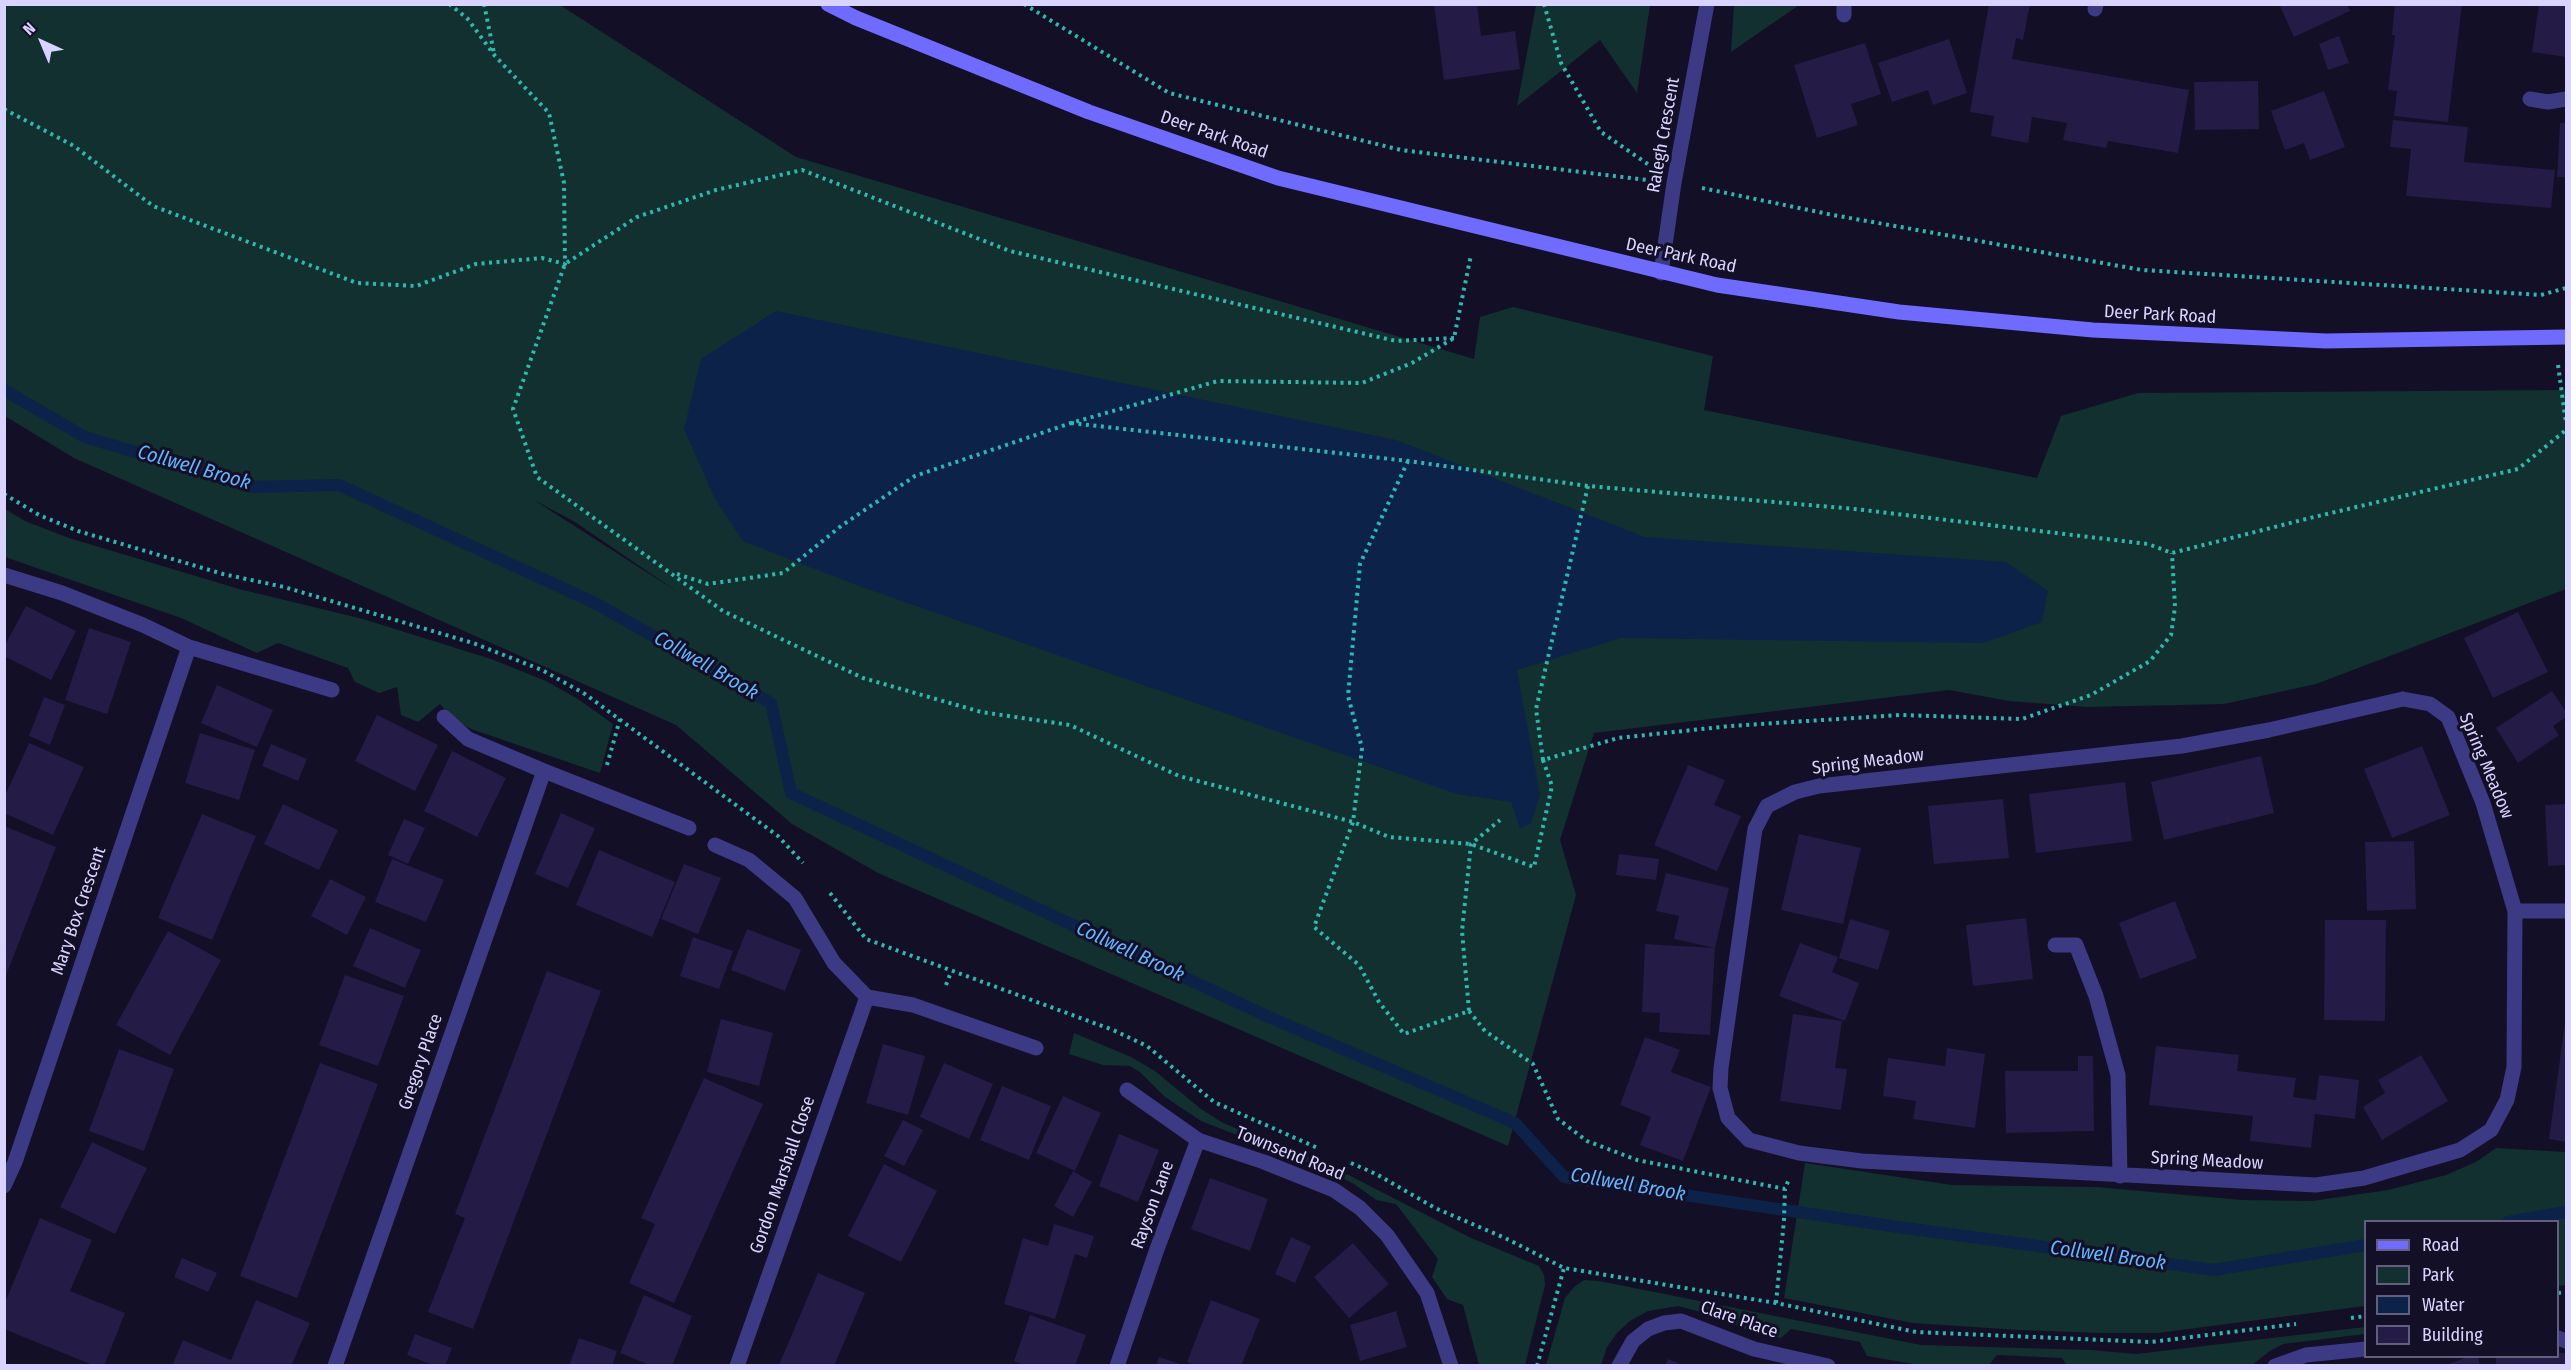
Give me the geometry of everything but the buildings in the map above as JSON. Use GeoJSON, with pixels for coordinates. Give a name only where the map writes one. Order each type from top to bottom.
{"type":"FeatureCollection","features":[{"type":"Feature","properties":{"kind":"street","name":"Deer Park Road"},"geometry":{"type":"LineString","coordinates":[[828,4],[856,18],[1089,112],[1278,178],[1661,273],[1818,302],[2093,330],[2326,341],[2560,337]]}},
{"type":"Feature","properties":{"kind":"street","name":"Ralegh Crescent"},"geometry":{"type":"LineString","coordinates":[[1661,273],[1674,183],[1707,4]]}},
{"type":"Feature","properties":{"kind":"street"},"geometry":{"type":"LineString","coordinates":[[2530,99],[2548,102],[2566,99]]}},
{"type":"Feature","properties":{"kind":"street"},"geometry":{"type":"LineString","coordinates":[[4,575],[62,593],[132,621],[189,648],[332,690]]}},
{"type":"Feature","properties":{"kind":"street","name":"Mary Box Crescent"},"geometry":{"type":"LineString","coordinates":[[4,1186],[15,1162],[189,648]]}},
{"type":"Feature","properties":{"kind":"street","name":"Spring Meadow"},"geometry":{"type":"LineString","coordinates":[[2403,699],[2430,704],[2448,717],[2483,803],[2515,911],[2514,1067],[2507,1100],[2491,1130],[2460,1150],[2364,1178],[2316,1185],[1862,1161],[1800,1153],[1749,1140],[1728,1118],[1720,1088],[1722,1057],[1755,829],[1767,806],[1795,792],[1819,786],[2182,746],[2270,730],[2403,699]]}},
{"type":"Feature","properties":{"kind":"street"},"geometry":{"type":"LineString","coordinates":[[444,717],[468,739],[689,828]]}},
{"type":"Feature","properties":{"kind":"street","name":"Gregory Place"},"geometry":{"type":"LineString","coordinates":[[335,1365],[544,771]]}},
{"type":"Feature","properties":{"kind":"street"},"geometry":{"type":"LineString","coordinates":[[716,845],[749,860],[795,898],[834,963],[867,997],[913,1005],[1036,1048]]}},
{"type":"Feature","properties":{"kind":"street"},"geometry":{"type":"LineString","coordinates":[[2515,911],[2566,911]]}},
{"type":"Feature","properties":{"kind":"street"},"geometry":{"type":"LineString","coordinates":[[2055,945],[2076,945],[2096,996],[2118,1075],[2120,1176]]}},
{"type":"Feature","properties":{"kind":"street","name":"Gordon Marshall Close"},"geometry":{"type":"LineString","coordinates":[[737,1365],[867,997]]}},
{"type":"Feature","properties":{"kind":"street"},"geometry":{"type":"LineString","coordinates":[[1127,1090],[1198,1140]]}},
{"type":"Feature","properties":{"kind":"street","name":"Rayson Lane"},"geometry":{"type":"LineString","coordinates":[[1117,1365],[1198,1140]]}},
{"type":"Feature","properties":{"kind":"street","name":"Townsend Road"},"geometry":{"type":"LineString","coordinates":[[1198,1140],[1264,1162],[1334,1190],[1360,1208],[1388,1235],[1427,1293],[1451,1365]]}},
{"type":"Feature","properties":{"kind":"street","name":"Clare Place"},"geometry":{"type":"LineString","coordinates":[[1619,1365],[1633,1341],[1648,1329],[1664,1323],[1681,1321],[1754,1349],[1828,1365]]}},
{"type":"Feature","properties":{"kind":"street"},"geometry":{"type":"LineString","coordinates":[[2276,1365],[2306,1355],[2364,1349]]}},
{"type":"Feature","properties":{"kind":"path"},"geometry":{"type":"LineString","coordinates":[[449,4],[467,18],[495,56],[549,113],[564,183],[565,264],[513,409],[537,477],[723,611],[862,678],[981,712],[1070,725],[1179,776],[1353,822],[1389,837],[1471,844],[1534,867],[1552,786],[1543,760],[1536,709],[1588,486]]}},
{"type":"Feature","properties":{"kind":"path"},"geometry":{"type":"LineString","coordinates":[[484,4],[495,56]]}},
{"type":"Feature","properties":{"kind":"path"},"geometry":{"type":"LineString","coordinates":[[1024,4],[1169,93],[1401,150],[1674,183],[1833,215],[2142,270],[2541,296],[2566,288]]}},
{"type":"Feature","properties":{"kind":"path"},"geometry":{"type":"LineString","coordinates":[[1544,4],[1561,63],[1601,132],[1674,183]]}},
{"type":"Feature","properties":{"kind":"path"},"geometry":{"type":"LineString","coordinates":[[4,109],[74,146],[153,206],[357,283],[416,286],[476,264],[542,258],[565,264],[637,217],[716,190],[802,170],[1011,251],[1396,341],[1454,338]]}},
{"type":"Feature","properties":{"kind":"path"},"geometry":{"type":"LineString","coordinates":[[673,573],[708,584],[783,573],[841,526],[915,476],[1071,423],[1218,381],[1362,383],[1412,363],[1454,338],[1477,228]]}},
{"type":"Feature","properties":{"kind":"path"},"geometry":{"type":"LineString","coordinates":[[2560,337],[2566,423]]}},
{"type":"Feature","properties":{"kind":"path"},"geometry":{"type":"LineString","coordinates":[[1071,423],[1408,460],[1588,486],[1890,513],[2148,544],[2172,553],[2518,469],[2566,430]]}},
{"type":"Feature","properties":{"kind":"path"},"geometry":{"type":"LineString","coordinates":[[1408,460],[1360,564],[1348,696],[1362,748],[1353,822],[1314,927],[1359,965],[1379,1002],[1404,1034],[1469,1011]]}},
{"type":"Feature","properties":{"kind":"path"},"geometry":{"type":"LineString","coordinates":[[4,494],[39,515],[78,531],[223,574],[284,587],[473,642],[542,670],[585,694],[778,836],[808,868]]}},
{"type":"Feature","properties":{"kind":"path"},"geometry":{"type":"LineString","coordinates":[[1543,760],[1618,738],[1730,726],[1900,715],[2022,719],[2091,695],[2150,661],[2171,635],[2175,607],[2172,553]]}},
{"type":"Feature","properties":{"kind":"path"},"geometry":{"type":"LineString","coordinates":[[599,792],[620,719]]}},
{"type":"Feature","properties":{"kind":"path"},"geometry":{"type":"LineString","coordinates":[[1500,820],[1471,844],[1462,931],[1469,1011],[1485,1032],[1533,1064],[1558,1119],[1587,1141],[1637,1160],[1785,1189]]}},
{"type":"Feature","properties":{"kind":"path"},"geometry":{"type":"LineString","coordinates":[[823,885],[866,939],[1113,1030],[1147,1046],[1214,1102],[1322,1150]]}},
{"type":"Feature","properties":{"kind":"path"},"geometry":{"type":"LineString","coordinates":[[1776,1303],[1785,1189],[1800,1153]]}},
{"type":"Feature","properties":{"kind":"path"},"geometry":{"type":"LineString","coordinates":[[1343,1160],[1376,1174],[1435,1208],[1505,1238],[1564,1268],[1776,1303],[1916,1332],[2151,1342],[2298,1324]]}},
{"type":"Feature","properties":{"kind":"path"},"geometry":{"type":"LineString","coordinates":[[1537,1365],[1564,1268]]}},
{"type":"Feature","properties":{"kind":"path"},"geometry":{"type":"LineString","coordinates":[[2343,1319],[2364,1316]]}},
{"type":"Feature","properties":{"kind":"green space"},"geometry":{"type":"Polygon","coordinates":[[[1734,4],[1799,5],[1731,52],[1734,4]]]}},
{"type":"Feature","properties":{"kind":"green space"},"geometry":{"type":"Polygon","coordinates":[[[4,5],[560,5],[796,157],[1474,359],[1480,317],[1513,307],[1713,356],[1704,410],[2037,478],[2061,416],[2138,393],[2566,390],[2566,589],[2316,684],[2224,704],[2087,707],[2009,701],[1949,690],[1594,733],[1560,840],[1576,895],[1508,1146],[878,873],[792,824],[676,725],[74,458],[5,416],[4,5]],[[534,500],[679,593],[575,522],[534,500]]]}},
{"type":"Feature","properties":{"kind":"green space"},"geometry":{"type":"Polygon","coordinates":[[[1536,5],[1650,5],[1637,93],[1600,40],[1517,106],[1536,5]]]}},
{"type":"Feature","properties":{"kind":"green space"},"geometry":{"type":"Polygon","coordinates":[[[5,509],[25,521],[69,538],[239,589],[363,619],[491,659],[546,681],[578,699],[613,724],[600,773],[471,729],[454,720],[440,704],[418,722],[401,715],[397,687],[379,693],[355,682],[348,668],[278,643],[257,653],[181,618],[5,557],[5,509]]]}},
{"type":"Feature","properties":{"kind":"green space"},"geometry":{"type":"Polygon","coordinates":[[[1074,1033],[1131,1057],[1155,1071],[1201,1109],[1223,1123],[1333,1167],[1471,1238],[1539,1266],[1544,1275],[1545,1285],[1525,1365],[1479,1365],[1463,1305],[1447,1299],[1432,1277],[1438,1259],[1396,1204],[1376,1200],[1354,1184],[1329,1171],[1201,1121],[1165,1097],[1140,1072],[1130,1066],[1103,1065],[1069,1054],[1074,1033]]]}},
{"type":"Feature","properties":{"kind":"green space"},"geometry":{"type":"Polygon","coordinates":[[[2496,1148],[2566,1152],[2566,1285],[2559,1286],[2559,1220],[2364,1220],[2364,1306],[2158,1333],[2101,1333],[1913,1323],[1784,1298],[1805,1163],[1952,1185],[2096,1187],[2242,1200],[2312,1201],[2388,1190],[2446,1175],[2476,1162],[2496,1148]]]}},
{"type":"Feature","properties":{"kind":"green space"},"geometry":{"type":"Polygon","coordinates":[[[1584,1280],[1599,1281],[1921,1345],[2091,1350],[2136,1354],[2364,1327],[2364,1334],[2283,1344],[2252,1365],[2067,1366],[2062,1358],[1997,1355],[1989,1365],[1925,1366],[1867,1356],[1860,1342],[1791,1329],[1781,1338],[1752,1332],[1712,1315],[1678,1306],[1648,1311],[1630,1321],[1607,1347],[1601,1365],[1546,1365],[1565,1298],[1584,1280]]]}},
{"type":"Feature","properties":{"kind":"water"},"geometry":{"type":"Polygon","coordinates":[[[776,311],[1396,440],[1645,537],[2006,562],[2048,591],[2042,622],[1983,643],[1621,638],[1517,670],[1540,795],[1531,823],[1520,829],[1511,802],[1457,794],[856,585],[743,541],[715,499],[684,429],[701,359],[776,311]]]}},
{"type":"Feature","properties":{"kind":"waterway","name":"Collwell Brook"},"geometry":{"type":"LineString","coordinates":[[4,390],[85,437],[252,487],[339,485],[595,603],[771,703],[791,793],[1271,1018],[1515,1123],[1564,1177],[1898,1227],[2214,1270],[2364,1245]]}},
{"type":"Feature","properties":{"kind":"waterway","name":"Collwell Brook"},"geometry":{"type":"LineString","coordinates":[[2520,1220],[2566,1212]]}}]}
